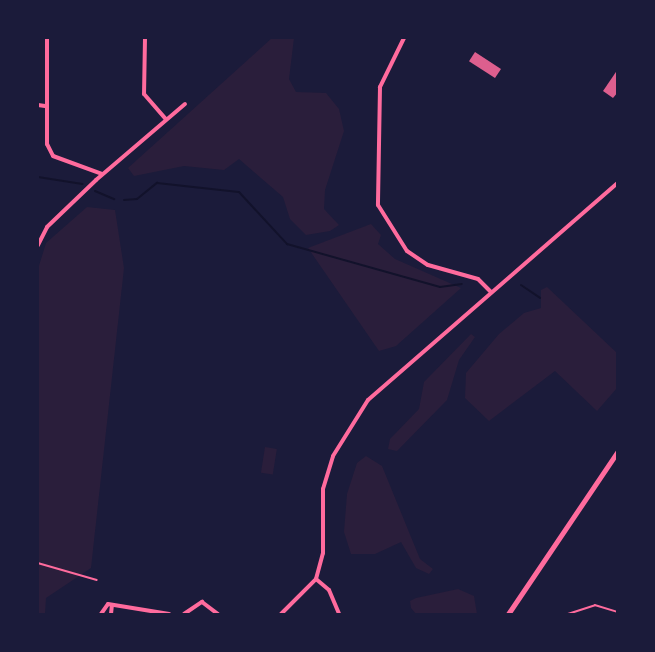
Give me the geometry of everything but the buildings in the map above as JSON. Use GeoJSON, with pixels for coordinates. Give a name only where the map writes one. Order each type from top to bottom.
{"type":"FeatureCollection","features":[{"type":"Feature","properties":{"kind":"main road"},"geometry":{"type":"LineString","coordinates":[[508,615],[618,451]]}},
{"type":"Feature","properties":{"kind":"street"},"geometry":{"type":"LineString","coordinates":[[46,38],[45,105],[53,156],[102,174]]}},
{"type":"Feature","properties":{"kind":"street"},"geometry":{"type":"LineString","coordinates":[[145,38],[144,94],[166,119]]}},
{"type":"Feature","properties":{"kind":"street"},"geometry":{"type":"LineString","coordinates":[[404,38],[380,87],[378,205],[407,252],[428,265],[478,279],[491,292]]}},
{"type":"Feature","properties":{"kind":"street"},"geometry":{"type":"LineString","coordinates":[[38,245],[46,227],[120,157],[185,104]]}},
{"type":"Feature","properties":{"kind":"street"},"geometry":{"type":"LineString","coordinates":[[38,105],[45,105]]}},
{"type":"Feature","properties":{"kind":"street"},"geometry":{"type":"LineString","coordinates":[[281,615],[316,579],[323,553],[322,489],[351,423],[389,379],[618,183]]}},
{"type":"Feature","properties":{"kind":"street"},"geometry":{"type":"LineString","coordinates":[[316,579],[329,590],[339,615]]}},
{"type":"Feature","properties":{"kind":"street"},"geometry":{"type":"LineString","coordinates":[[184,615],[202,602],[218,615]]}},
{"type":"Feature","properties":{"kind":"street"},"geometry":{"type":"LineString","coordinates":[[112,605],[169,615]]}},
{"type":"Feature","properties":{"kind":"street"},"geometry":{"type":"LineString","coordinates":[[101,615],[112,605]]}},
{"type":"Feature","properties":{"kind":"street"},"geometry":{"type":"LineString","coordinates":[[111,615],[112,605]]}},
{"type":"Feature","properties":{"kind":"path"},"geometry":{"type":"LineString","coordinates":[[38,563],[97,580]]}},
{"type":"Feature","properties":{"kind":"path"},"geometry":{"type":"LineString","coordinates":[[568,615],[596,605],[618,612]]}},
{"type":"Feature","properties":{"kind":"shaded area"},"geometry":{"type":"Polygon","coordinates":[[[272,38],[294,38],[289,79],[296,92],[326,93],[339,109],[344,131],[325,190],[324,209],[339,225],[330,231],[306,235],[290,219],[283,197],[239,159],[224,170],[184,166],[134,176],[128,168],[272,38]]]}},
{"type":"Feature","properties":{"kind":"shaded area"},"geometry":{"type":"Polygon","coordinates":[[[87,207],[115,210],[124,268],[91,568],[46,598],[45,614],[38,614],[38,269],[46,243],[87,207]]]}},
{"type":"Feature","properties":{"kind":"shaded area"},"geometry":{"type":"Polygon","coordinates":[[[371,224],[381,235],[378,244],[395,259],[461,288],[396,346],[379,351],[308,248],[371,224]]]}},
{"type":"Feature","properties":{"kind":"shaded area"},"geometry":{"type":"Polygon","coordinates":[[[547,287],[617,353],[617,388],[597,411],[555,371],[489,421],[465,398],[466,373],[499,334],[524,313],[541,308],[541,290],[547,287]]]}},
{"type":"Feature","properties":{"kind":"shaded area"},"geometry":{"type":"Polygon","coordinates":[[[471,334],[475,337],[459,360],[447,400],[397,451],[388,449],[390,439],[419,409],[424,382],[471,334]]]}},
{"type":"Feature","properties":{"kind":"shaded area"},"geometry":{"type":"Polygon","coordinates":[[[265,447],[277,449],[273,475],[261,473],[265,447]]]}},
{"type":"Feature","properties":{"kind":"shaded area"},"geometry":{"type":"Polygon","coordinates":[[[366,456],[382,466],[420,559],[433,569],[429,574],[416,568],[401,542],[375,554],[351,554],[344,532],[347,494],[357,463],[366,456]]]}},
{"type":"Feature","properties":{"kind":"shaded area"},"geometry":{"type":"Polygon","coordinates":[[[458,589],[474,596],[477,614],[416,614],[411,608],[410,601],[416,598],[458,589]]]}},
{"type":"Feature","properties":{"kind":"waterway"},"geometry":{"type":"LineString","coordinates":[[38,177],[82,184]]}},
{"type":"Feature","properties":{"kind":"waterway"},"geometry":{"type":"LineString","coordinates":[[124,200],[137,199],[157,183],[239,192],[287,244],[440,287],[462,284]]}},
{"type":"Feature","properties":{"kind":"waterway"},"geometry":{"type":"LineString","coordinates":[[95,191],[114,199]]}},
{"type":"Feature","properties":{"kind":"waterway"},"geometry":{"type":"LineString","coordinates":[[521,285],[540,298]]}}]}
